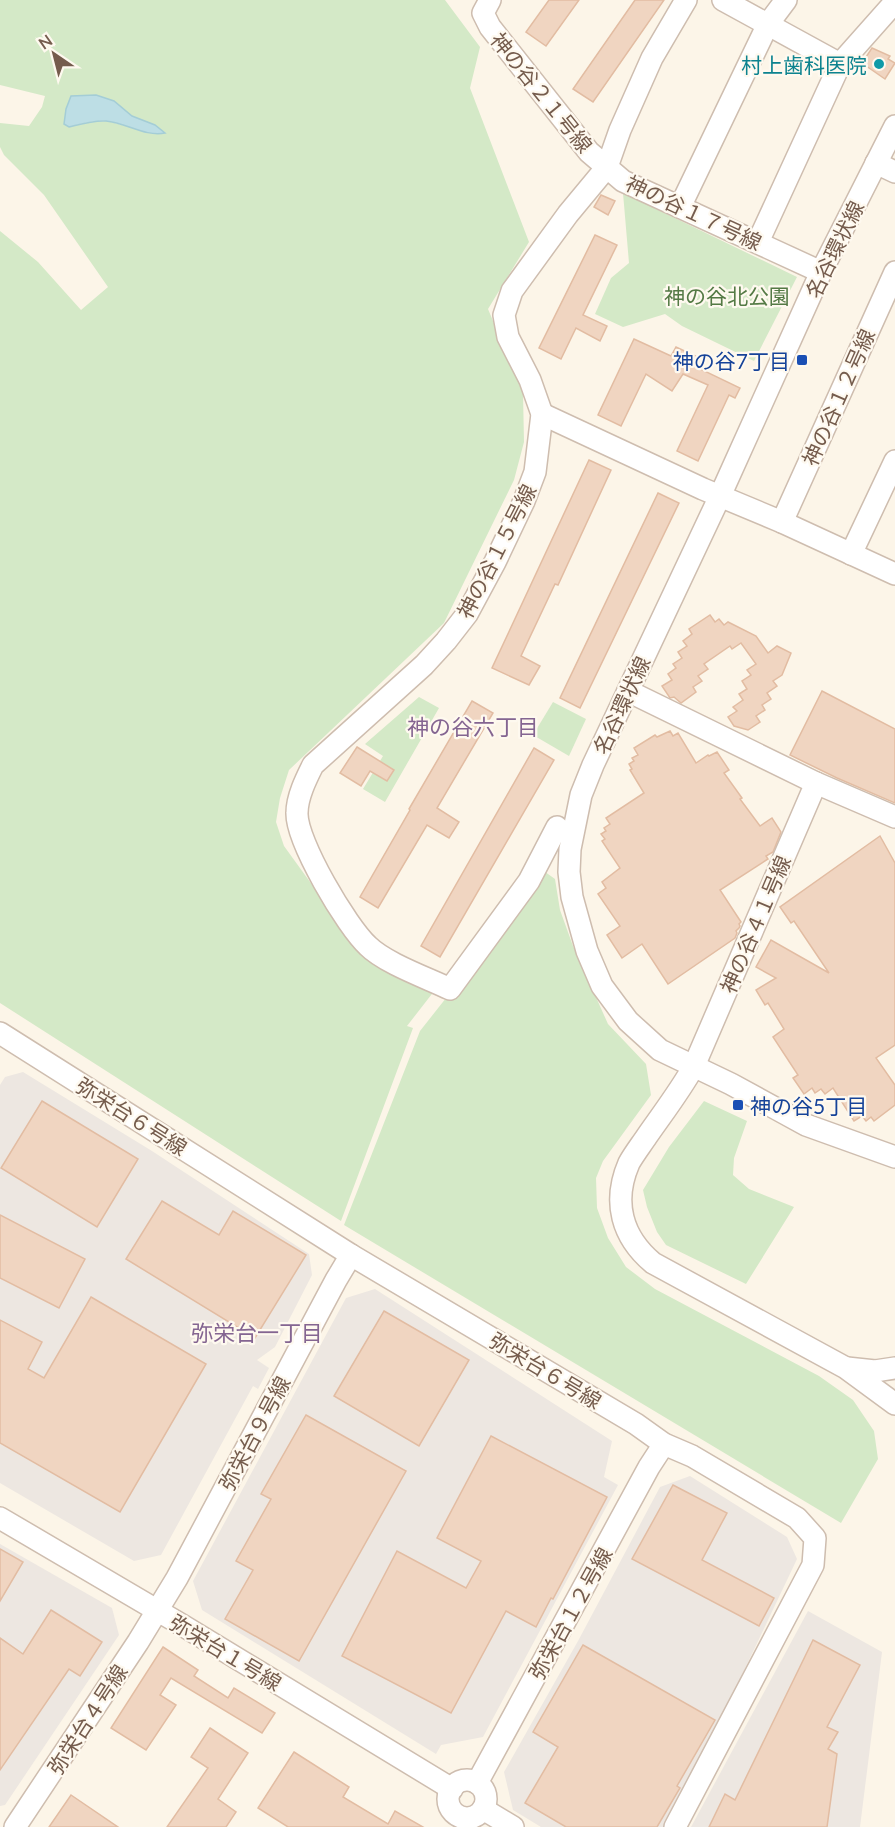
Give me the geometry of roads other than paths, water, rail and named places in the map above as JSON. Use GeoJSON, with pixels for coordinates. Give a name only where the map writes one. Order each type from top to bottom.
{"type":"FeatureCollection","features":[{"type":"Feature","properties":{"kind":"street","name":"神の谷１７号線"},"geometry":{"type":"LineString","coordinates":[[686,0],[652,58],[620,129],[607,167],[623,181],[821,272]]}},
{"type":"Feature","properties":{"kind":"street"},"geometry":{"type":"LineString","coordinates":[[723,0],[840,64]]}},
{"type":"Feature","properties":{"kind":"street"},"geometry":{"type":"LineString","coordinates":[[680,207],[768,24],[786,0]]}},
{"type":"Feature","properties":{"kind":"street"},"geometry":{"type":"LineString","coordinates":[[758,242],[840,64],[895,2]]}},
{"type":"Feature","properties":{"kind":"street","name":"神の谷２１号線"},"geometry":{"type":"LineString","coordinates":[[486,7],[490,27],[589,152],[607,167]]}},
{"type":"Feature","properties":{"kind":"street","name":"名谷環状線"},"geometry":{"type":"LineString","coordinates":[[895,126],[885,168],[821,272],[720,496],[593,765],[581,795],[570,849],[569,872],[572,897],[587,951],[602,986],[628,1021],[660,1050],[731,1084],[806,1125],[895,1157]]}},
{"type":"Feature","properties":{"kind":"street","name":"神の谷１５号線"},"geometry":{"type":"LineString","coordinates":[[557,827],[529,881],[450,989],[382,957],[368,947],[347,922],[304,842],[297,814],[303,788],[312,765],[424,666],[467,614],[524,501],[535,472],[542,414],[530,380],[508,337],[504,315],[512,291],[568,214],[607,167]]}},
{"type":"Feature","properties":{"kind":"street","name":"神の谷１２号線"},"geometry":{"type":"LineString","coordinates":[[782,522],[895,272]]}},
{"type":"Feature","properties":{"kind":"street"},"geometry":{"type":"LineString","coordinates":[[542,414],[895,574]]}},
{"type":"Feature","properties":{"kind":"street"},"geometry":{"type":"LineString","coordinates":[[851,554],[895,461]]}},
{"type":"Feature","properties":{"kind":"street"},"geometry":{"type":"LineString","coordinates":[[628,691],[816,783],[895,817]]}},
{"type":"Feature","properties":{"kind":"street","name":"神の谷４１号線"},"geometry":{"type":"LineString","coordinates":[[816,783],[694,1066],[630,1162],[621,1188],[621,1206],[629,1235],[644,1256],[653,1263],[846,1368],[895,1404]]}},
{"type":"Feature","properties":{"kind":"street","name":"弥栄台６号線"},"geometry":{"type":"LineString","coordinates":[[1,1037],[351,1255],[636,1424],[664,1444],[692,1456],[797,1518],[815,1538],[813,1565],[675,1827]]}},
{"type":"Feature","properties":{"kind":"street","name":"弥栄台９号線"},"geometry":{"type":"LineString","coordinates":[[157,1610],[177,1578],[351,1255]]}},
{"type":"Feature","properties":{"kind":"street"},"geometry":{"type":"LineString","coordinates":[[846,1368],[875,1371],[895,1368]]}},
{"type":"Feature","properties":{"kind":"street","name":"弥栄台１２号線"},"geometry":{"type":"LineString","coordinates":[[477,1783],[649,1467],[664,1444]]}},
{"type":"Feature","properties":{"kind":"street","name":"弥栄台１号線"},"geometry":{"type":"LineString","coordinates":[[0,1518],[157,1610],[452,1789]]}},
{"type":"Feature","properties":{"kind":"street","name":"弥栄台４号線"},"geometry":{"type":"LineString","coordinates":[[15,1827],[157,1610]]}},
{"type":"Feature","properties":{"kind":"street"},"geometry":{"type":"LineString","coordinates":[[469,1780],[477,1783],[486,1796],[483,1809],[477,1815],[455,1821],[448,1798],[452,1789],[463,1781],[469,1780]]}},
{"type":"Feature","properties":{"kind":"street"},"geometry":{"type":"LineString","coordinates":[[483,1809],[513,1827]]}},
{"type":"Feature","properties":{"kind":"water"},"geometry":{"type":"Polygon","coordinates":[[[96,95],[114,101],[132,116],[155,125],[165,133],[150,133],[106,121],[69,127],[64,124],[71,96],[96,95]]]}},
{"type":"Feature","properties":{"kind":"place","name":"村上歯科医院"},"geometry":{"type":"Point","coordinates":[879,64]}},
{"type":"Feature","properties":{"kind":"place","name":"神の谷7丁目"},"geometry":{"type":"Point","coordinates":[802,360]}},
{"type":"Feature","properties":{"kind":"place","name":"神の谷5丁目"},"geometry":{"type":"Point","coordinates":[738,1105]}},
{"type":"Feature","properties":{"kind":"district","name":"神の谷六丁目"},"geometry":{"type":"Point","coordinates":[473,726]}},
{"type":"Feature","properties":{"kind":"district","name":"弥栄台一丁目"},"geometry":{"type":"Point","coordinates":[257,1332]}},
{"type":"Feature","properties":{"kind":"park label","name":"神の谷北公園"},"geometry":{"type":"Point","coordinates":[727,295]}}]}
